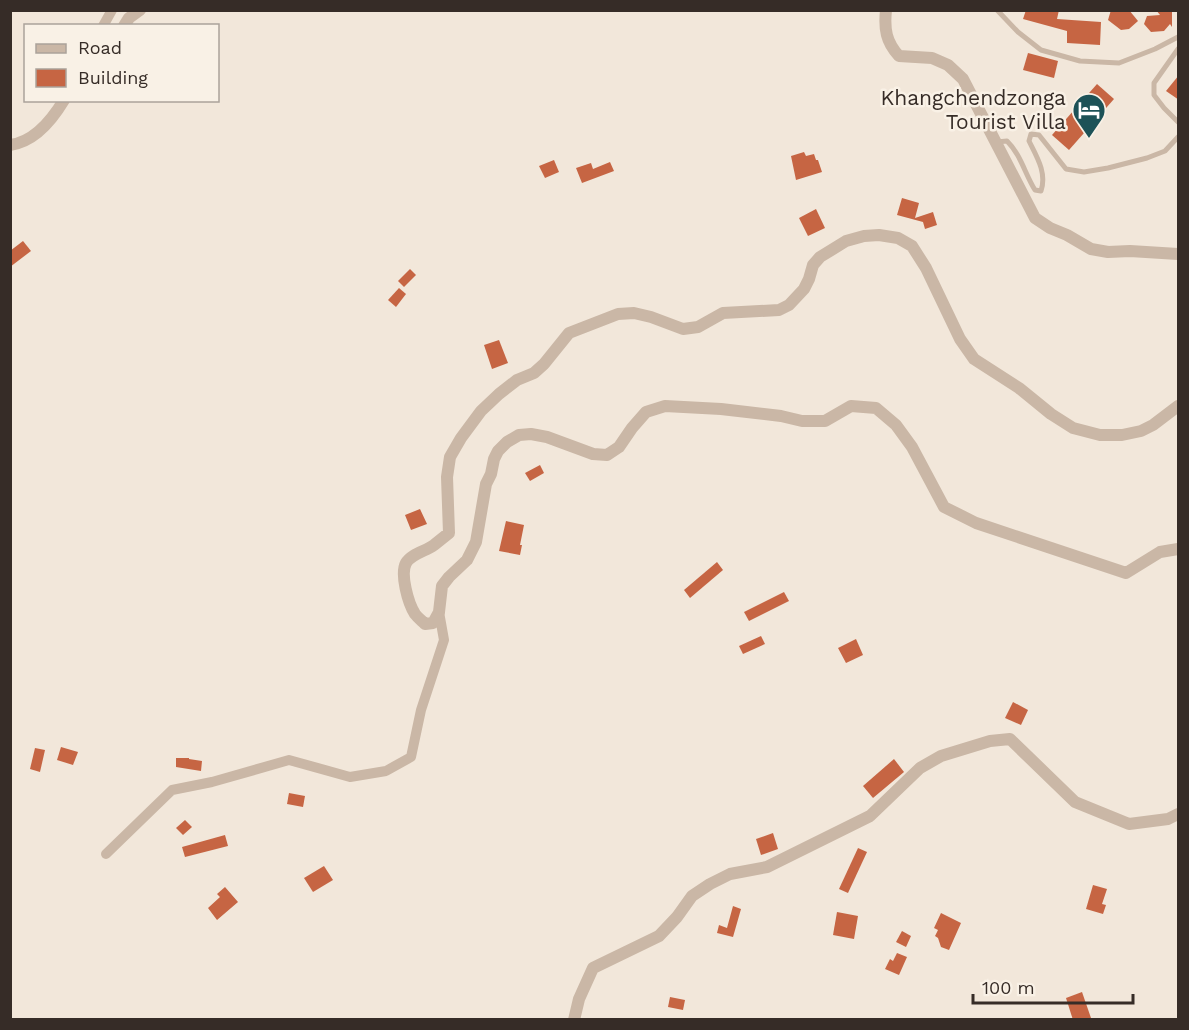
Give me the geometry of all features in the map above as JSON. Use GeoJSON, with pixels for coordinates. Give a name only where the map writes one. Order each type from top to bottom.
{"type":"FeatureCollection","features":[{"type":"Feature","properties":{"kind":"street"},"geometry":{"type":"LineString","coordinates":[[104,24],[112,10]]}},
{"type":"Feature","properties":{"kind":"street"},"geometry":{"type":"LineString","coordinates":[[125,24],[140,10]]}},
{"type":"Feature","properties":{"kind":"street"},"geometry":{"type":"LineString","coordinates":[[886,10],[885,34],[891,47],[899,56],[932,58],[948,65],[963,79],[1035,218],[1091,249],[1108,252],[1179,254]]}},
{"type":"Feature","properties":{"kind":"street"},"geometry":{"type":"LineString","coordinates":[[10,146],[35,136],[63,102]]}},
{"type":"Feature","properties":{"kind":"street"},"geometry":{"type":"LineString","coordinates":[[439,612],[433,623],[425,624],[415,613],[405,584],[406,561],[449,533],[447,477],[450,457],[481,411],[499,394],[517,380],[534,374],[569,333],[618,314],[634,313],[651,316],[683,329],[698,327],[723,314],[779,310],[789,305],[804,289],[813,265],[820,257],[846,242],[864,236],[879,235],[898,238],[912,246],[927,268],[960,339],[974,359],[1019,388],[1051,414],[1073,428],[1100,435],[1122,435],[1141,431],[1153,425],[1179,406]]}},
{"type":"Feature","properties":{"kind":"street"},"geometry":{"type":"LineString","coordinates":[[106,854],[172,790],[212,782],[289,760],[350,777],[386,771],[411,757],[421,710],[444,640],[439,612],[442,586],[467,560],[476,542],[486,484],[494,459],[507,442],[519,435],[531,434],[547,437],[593,454],[607,455],[619,447],[646,412],[665,406],[721,408],[802,421],[825,421],[851,406],[876,408],[896,424],[912,447],[944,507],[976,523],[1126,573],[1160,552],[1179,549]]}},
{"type":"Feature","properties":{"kind":"street"},"geometry":{"type":"LineString","coordinates":[[574,1020],[579,999],[593,968],[659,936],[692,896],[730,874],[767,867],[870,816],[920,768],[941,756],[990,741],[1010,739],[1075,802],[1129,824],[1168,819],[1179,814]]}},
{"type":"Feature","properties":{"kind":"lane"},"geometry":{"type":"LineString","coordinates":[[997,10],[1018,32],[1041,50],[1080,61],[1119,63],[1179,37]]}},
{"type":"Feature","properties":{"kind":"lane"},"geometry":{"type":"LineString","coordinates":[[1179,49],[1154,84],[1154,95],[1179,122]]}},
{"type":"Feature","properties":{"kind":"lane"},"geometry":{"type":"LineString","coordinates":[[995,142],[1007,141],[1015,149],[1028,179],[1035,190],[1041,191],[1044,178],[1039,160],[1029,141],[1031,134],[1039,135],[1066,169],[1084,172],[1108,168],[1165,152],[1179,137]]}},
{"type":"Feature","properties":{"kind":"building"},"geometry":{"type":"Polygon","coordinates":[[[1026,10],[1059,10],[1057,19],[1101,22],[1100,45],[1067,43],[1067,31],[1023,19],[1026,10]]]}},
{"type":"Feature","properties":{"kind":"building"},"geometry":{"type":"Polygon","coordinates":[[[1111,10],[1129,10],[1138,21],[1129,29],[1121,30],[1108,20],[1111,10]]]}},
{"type":"Feature","properties":{"kind":"building"},"geometry":{"type":"Polygon","coordinates":[[[1156,10],[1172,10],[1172,27],[1170,24],[1164,31],[1151,32],[1144,24],[1147,16],[1160,15],[1156,10]]]}},
{"type":"Feature","properties":{"kind":"building"},"geometry":{"type":"Polygon","coordinates":[[[1028,53],[1058,61],[1054,78],[1023,70],[1028,53]]]}},
{"type":"Feature","properties":{"kind":"building"},"geometry":{"type":"Polygon","coordinates":[[[1179,75],[1179,100],[1166,91],[1179,75]]]}},
{"type":"Feature","properties":{"kind":"building"},"geometry":{"type":"Polygon","coordinates":[[[1097,84],[1114,99],[1069,150],[1052,135],[1097,84]]]}},
{"type":"Feature","properties":{"kind":"building"},"geometry":{"type":"Polygon","coordinates":[[[804,152],[806,156],[814,154],[822,172],[796,180],[791,156],[804,152]]]}},
{"type":"Feature","properties":{"kind":"building"},"geometry":{"type":"Polygon","coordinates":[[[554,160],[559,172],[545,178],[539,166],[554,160]]]}},
{"type":"Feature","properties":{"kind":"building"},"geometry":{"type":"Polygon","coordinates":[[[610,162],[614,171],[582,183],[576,168],[591,163],[593,169],[610,162]]]}},
{"type":"Feature","properties":{"kind":"building"},"geometry":{"type":"Polygon","coordinates":[[[902,198],[919,203],[915,218],[933,212],[937,225],[925,229],[923,222],[897,215],[902,198]]]}},
{"type":"Feature","properties":{"kind":"building"},"geometry":{"type":"Polygon","coordinates":[[[816,209],[825,228],[808,236],[799,218],[816,209]]]}},
{"type":"Feature","properties":{"kind":"building"},"geometry":{"type":"Polygon","coordinates":[[[23,241],[31,251],[10,267],[10,251],[23,241]]]}},
{"type":"Feature","properties":{"kind":"building"},"geometry":{"type":"Polygon","coordinates":[[[410,269],[416,275],[404,287],[398,281],[410,269]]]}},
{"type":"Feature","properties":{"kind":"building"},"geometry":{"type":"Polygon","coordinates":[[[399,288],[406,294],[396,307],[388,300],[399,288]]]}},
{"type":"Feature","properties":{"kind":"building"},"geometry":{"type":"Polygon","coordinates":[[[499,340],[508,363],[492,369],[484,345],[499,340]]]}},
{"type":"Feature","properties":{"kind":"building"},"geometry":{"type":"Polygon","coordinates":[[[540,465],[544,473],[530,481],[525,473],[540,465]]]}},
{"type":"Feature","properties":{"kind":"building"},"geometry":{"type":"Polygon","coordinates":[[[420,509],[427,524],[411,530],[405,515],[420,509]]]}},
{"type":"Feature","properties":{"kind":"building"},"geometry":{"type":"Polygon","coordinates":[[[506,521],[524,525],[520,555],[499,551],[506,521]]]}},
{"type":"Feature","properties":{"kind":"building"},"geometry":{"type":"Polygon","coordinates":[[[717,562],[723,570],[690,598],[684,590],[717,562]]]}},
{"type":"Feature","properties":{"kind":"building"},"geometry":{"type":"Polygon","coordinates":[[[784,592],[789,601],[749,621],[744,612],[784,592]]]}},
{"type":"Feature","properties":{"kind":"building"},"geometry":{"type":"Polygon","coordinates":[[[761,636],[765,644],[743,654],[739,646],[761,636]]]}},
{"type":"Feature","properties":{"kind":"building"},"geometry":{"type":"Polygon","coordinates":[[[856,639],[863,655],[846,663],[838,648],[856,639]]]}},
{"type":"Feature","properties":{"kind":"building"},"geometry":{"type":"Polygon","coordinates":[[[1013,702],[1028,710],[1021,725],[1005,718],[1013,702]]]}},
{"type":"Feature","properties":{"kind":"building"},"geometry":{"type":"Polygon","coordinates":[[[61,747],[78,752],[73,765],[57,760],[61,747]]]}},
{"type":"Feature","properties":{"kind":"building"},"geometry":{"type":"Polygon","coordinates":[[[35,748],[45,750],[40,772],[30,769],[35,748]]]}},
{"type":"Feature","properties":{"kind":"building"},"geometry":{"type":"Polygon","coordinates":[[[176,758],[202,761],[201,771],[176,767],[176,758]]]}},
{"type":"Feature","properties":{"kind":"building"},"geometry":{"type":"Polygon","coordinates":[[[894,759],[904,772],[873,798],[863,786],[894,759]]]}},
{"type":"Feature","properties":{"kind":"building"},"geometry":{"type":"Polygon","coordinates":[[[289,793],[305,796],[303,807],[287,804],[289,793]]]}},
{"type":"Feature","properties":{"kind":"building"},"geometry":{"type":"Polygon","coordinates":[[[185,820],[192,827],[183,835],[176,828],[185,820]]]}},
{"type":"Feature","properties":{"kind":"building"},"geometry":{"type":"Polygon","coordinates":[[[773,833],[778,849],[761,855],[756,839],[773,833]]]}},
{"type":"Feature","properties":{"kind":"building"},"geometry":{"type":"Polygon","coordinates":[[[225,835],[228,846],[185,857],[182,847],[225,835]]]}},
{"type":"Feature","properties":{"kind":"building"},"geometry":{"type":"Polygon","coordinates":[[[858,848],[867,852],[848,893],[839,889],[858,848]]]}},
{"type":"Feature","properties":{"kind":"building"},"geometry":{"type":"Polygon","coordinates":[[[324,866],[333,880],[313,892],[304,878],[324,866]]]}},
{"type":"Feature","properties":{"kind":"building"},"geometry":{"type":"Polygon","coordinates":[[[1093,885],[1107,889],[1102,904],[1106,905],[1103,914],[1086,909],[1093,885]]]}},
{"type":"Feature","properties":{"kind":"building"},"geometry":{"type":"Polygon","coordinates":[[[225,887],[238,902],[217,920],[208,908],[220,897],[217,894],[225,887]]]}},
{"type":"Feature","properties":{"kind":"building"},"geometry":{"type":"Polygon","coordinates":[[[733,906],[741,909],[733,937],[717,933],[719,925],[727,928],[733,906]]]}},
{"type":"Feature","properties":{"kind":"building"},"geometry":{"type":"Polygon","coordinates":[[[837,912],[858,916],[854,939],[833,935],[837,912]]]}},
{"type":"Feature","properties":{"kind":"building"},"geometry":{"type":"Polygon","coordinates":[[[941,913],[961,923],[949,950],[941,947],[935,936],[938,930],[934,928],[941,913]]]}},
{"type":"Feature","properties":{"kind":"building"},"geometry":{"type":"Polygon","coordinates":[[[902,931],[911,936],[906,947],[896,942],[902,931]]]}},
{"type":"Feature","properties":{"kind":"building"},"geometry":{"type":"Polygon","coordinates":[[[897,953],[907,957],[899,975],[885,969],[890,959],[893,961],[897,953]]]}},
{"type":"Feature","properties":{"kind":"building"},"geometry":{"type":"Polygon","coordinates":[[[1082,992],[1091,1018],[1073,1020],[1066,998],[1082,992]]]}},
{"type":"Feature","properties":{"kind":"building"},"geometry":{"type":"Polygon","coordinates":[[[670,997],[685,1000],[683,1010],[668,1007],[670,997]]]}},
{"type":"Feature","properties":{"kind":"place","name":"Khangchendzonga Tourist Villa"},"geometry":{"type":"Point","coordinates":[1089,139]}}]}
